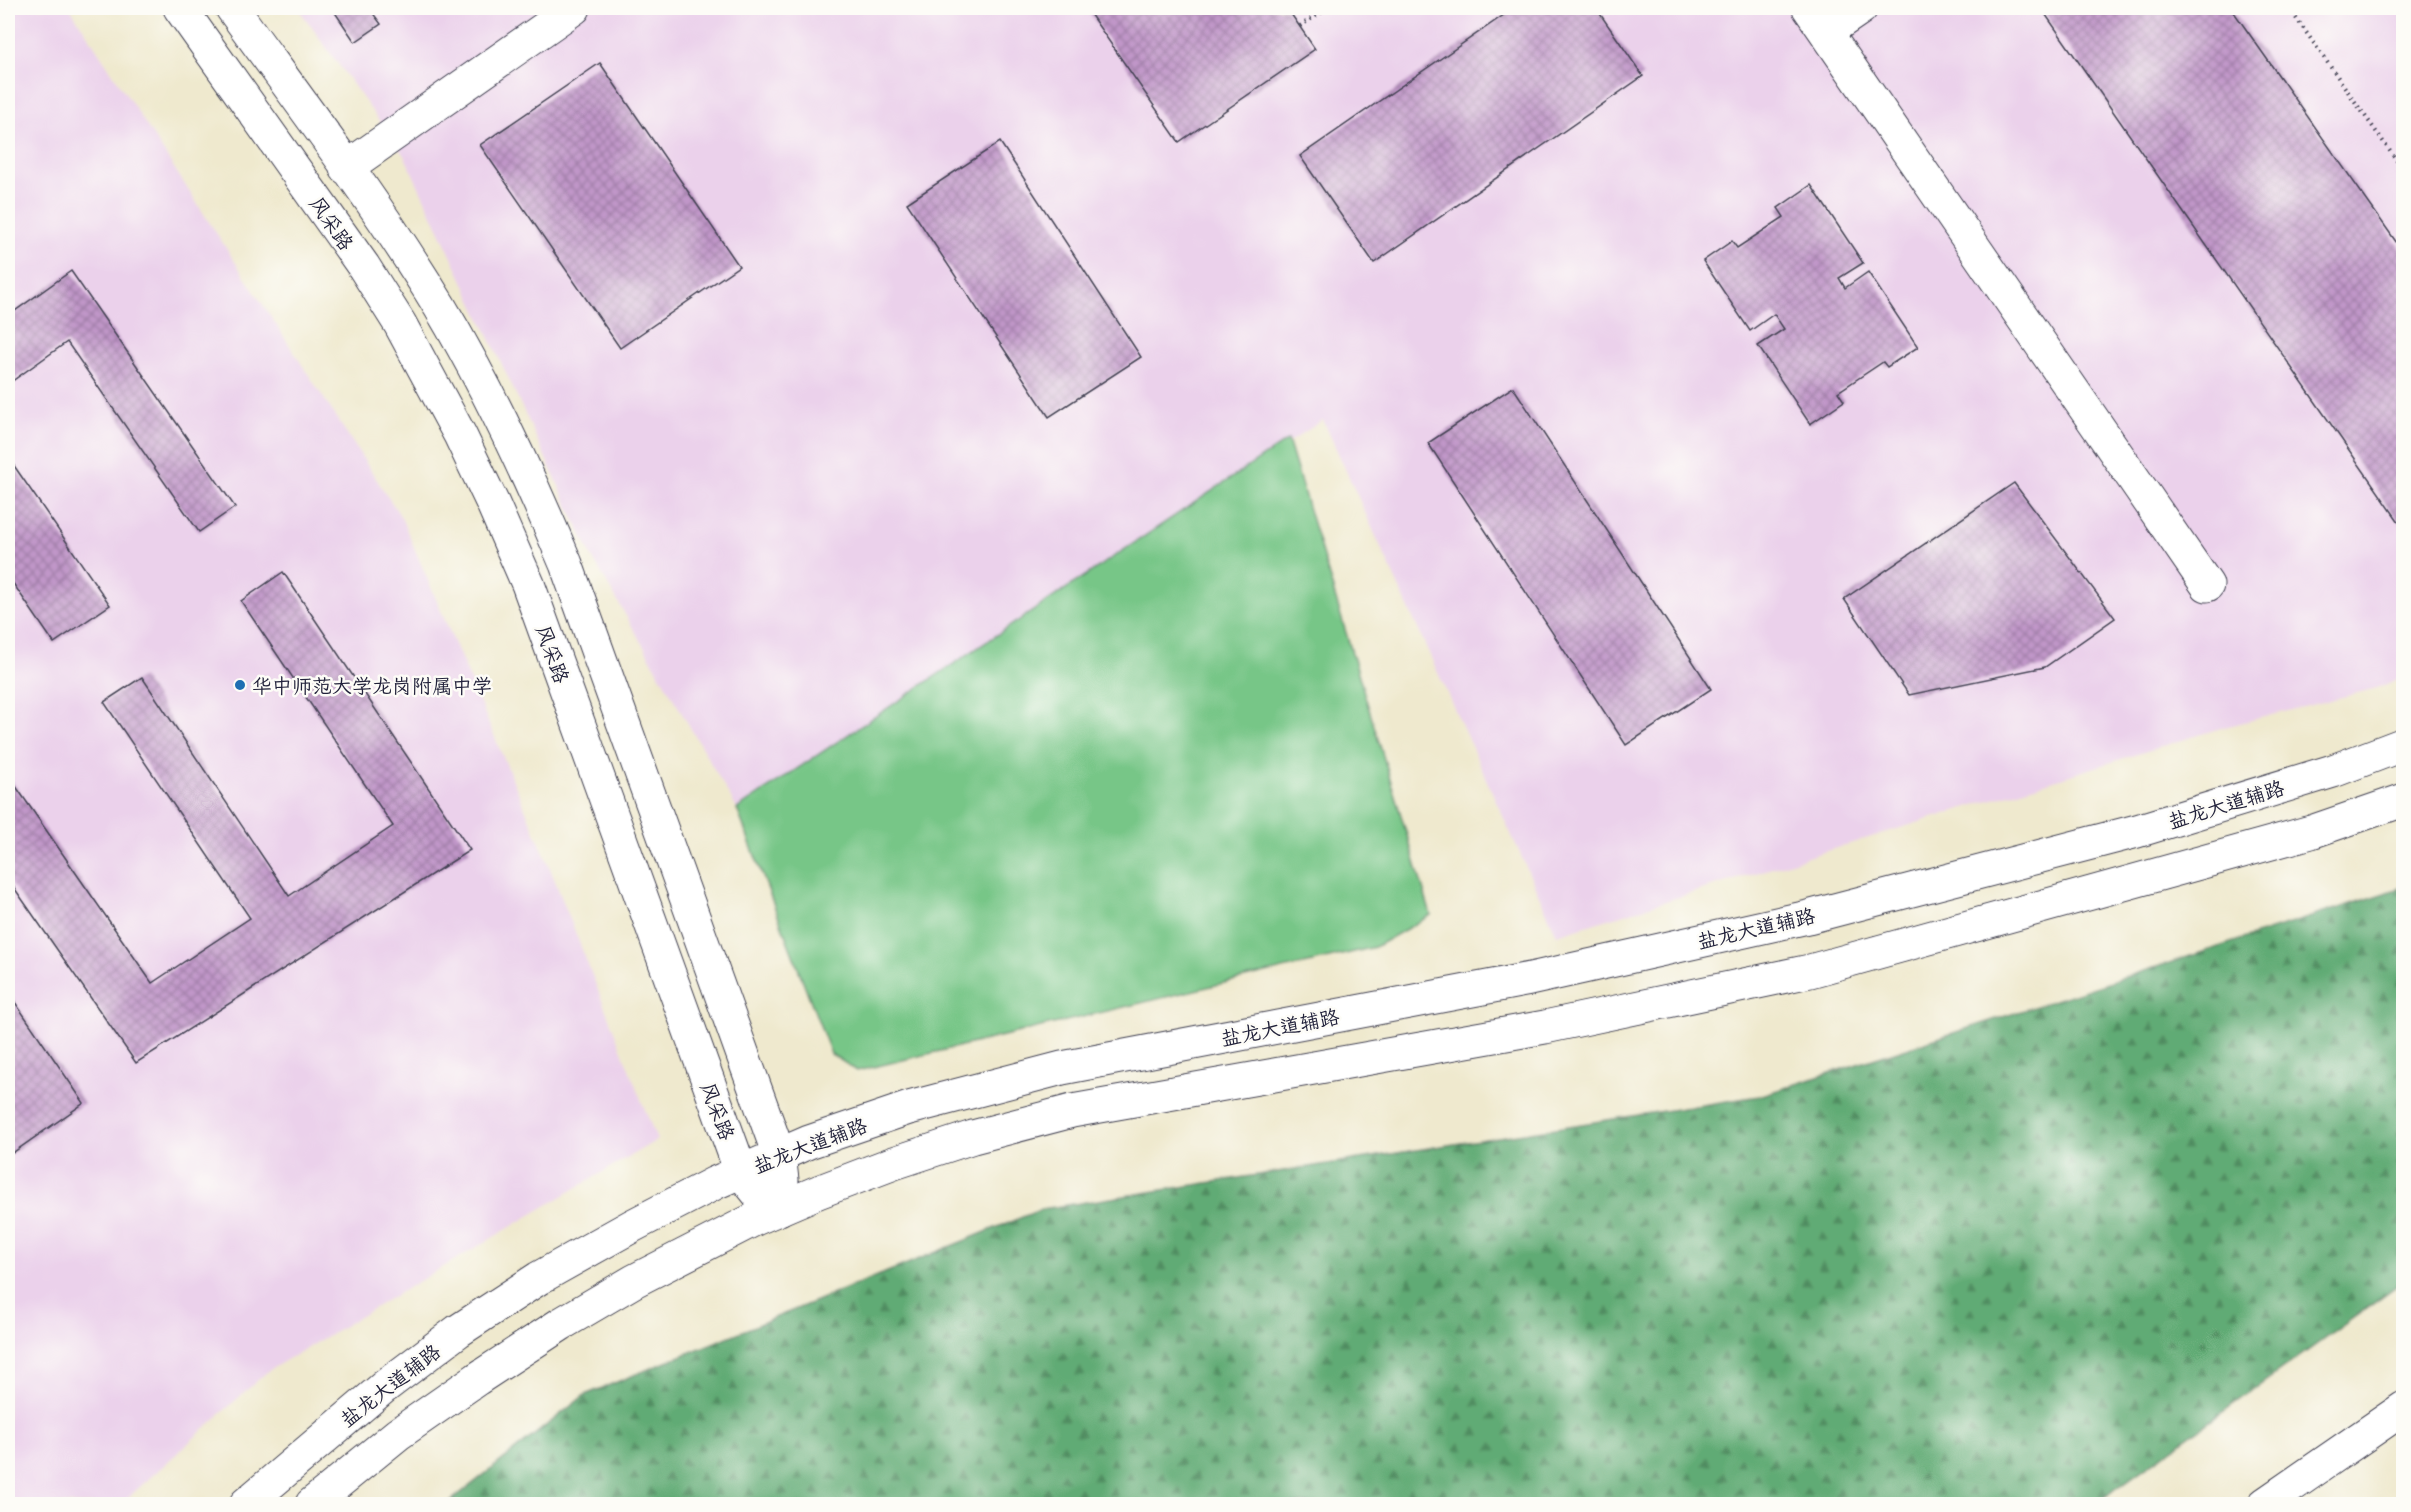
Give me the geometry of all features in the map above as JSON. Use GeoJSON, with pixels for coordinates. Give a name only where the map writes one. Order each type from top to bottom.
{"type":"FeatureCollection","features":[{"type":"Feature","properties":{"kind":"main road","name":"风采路"},"geometry":{"type":"LineString","coordinates":[[180,8],[376,286],[429,376],[488,494],[528,584],[741,1172],[757,1192],[779,1209]]}},
{"type":"Feature","properties":{"kind":"main road"},"geometry":{"type":"LineString","coordinates":[[232,8],[399,243],[440,308],[499,416],[531,482],[566,564],[779,1155],[782,1180],[779,1209]]}},
{"type":"Feature","properties":{"kind":"main road"},"geometry":{"type":"LineString","coordinates":[[346,168],[574,8]]}},
{"type":"Feature","properties":{"kind":"main road"},"geometry":{"type":"LineString","coordinates":[[1861,8],[1817,20],[2207,585]]}},
{"type":"Feature","properties":{"kind":"main road","name":"盐龙大道辅路"},"geometry":{"type":"LineString","coordinates":[[246,1504],[384,1387],[458,1331],[539,1278],[611,1237],[715,1183],[809,1142],[909,1108],[1062,1068],[1530,979],[1797,919],[1935,885],[2137,831],[2333,771],[2403,744]]}},
{"type":"Feature","properties":{"kind":"main road"},"geometry":{"type":"LineString","coordinates":[[312,1504],[398,1434],[477,1378],[561,1324],[666,1264],[779,1209],[894,1163],[973,1137],[1072,1110],[1545,1026],[1810,971],[2311,832],[2403,800]]}},
{"type":"Feature","properties":{"kind":"main road"},"geometry":{"type":"LineString","coordinates":[[2265,1504],[2403,1408]]}},
{"type":"Feature","properties":{"kind":"path"},"geometry":{"type":"LineString","coordinates":[[1300,26],[1328,8]]}},
{"type":"Feature","properties":{"kind":"path"},"geometry":{"type":"LineString","coordinates":[[2289,8],[2403,171]]}},
{"type":"Feature","properties":{"kind":"shaded area","name":"华中师范大学龙岗附属中学"},"geometry":{"type":"Polygon","coordinates":[[[8,8],[70,8],[401,517],[544,853],[657,1140],[268,1371],[121,1504],[8,1504],[8,8]]]}},
{"type":"Feature","properties":{"kind":"shaded area"},"geometry":{"type":"Polygon","coordinates":[[[298,8],[2403,8],[2403,677],[2377,688],[2221,728],[1557,935],[1323,420],[737,809],[591,555],[405,157],[298,8]]]}},
{"type":"Feature","properties":{"kind":"green space"},"geometry":{"type":"Polygon","coordinates":[[[1288,440],[1431,915],[1375,947],[857,1071],[831,1054],[737,809],[1288,440]]]}},
{"type":"Feature","properties":{"kind":"green space"},"geometry":{"type":"Polygon","coordinates":[[[2403,887],[2403,1282],[2095,1504],[447,1504],[585,1395],[1042,1209],[1759,1096],[2403,887]]]}},
{"type":"Feature","properties":{"kind":"building"},"geometry":{"type":"Polygon","coordinates":[[[332,8],[369,8],[381,24],[355,42],[332,8]]]}},
{"type":"Feature","properties":{"kind":"building"},"geometry":{"type":"Polygon","coordinates":[[[1086,8],[1287,8],[1315,49],[1179,142],[1086,8]]]}},
{"type":"Feature","properties":{"kind":"building"},"geometry":{"type":"Polygon","coordinates":[[[1514,8],[1596,8],[1643,76],[1374,263],[1300,156],[1514,8]]]}},
{"type":"Feature","properties":{"kind":"building"},"geometry":{"type":"Polygon","coordinates":[[[2041,8],[2231,8],[2404,253],[2404,529],[2041,8]]]}},
{"type":"Feature","properties":{"kind":"building"},"geometry":{"type":"Polygon","coordinates":[[[600,63],[739,266],[620,348],[480,145],[600,63]]]}},
{"type":"Feature","properties":{"kind":"building"},"geometry":{"type":"Polygon","coordinates":[[[1000,142],[1141,357],[1049,417],[907,203],[1000,142]]]}},
{"type":"Feature","properties":{"kind":"building"},"geometry":{"type":"Polygon","coordinates":[[[1811,185],[1863,263],[1839,278],[1845,288],[1868,272],[1918,347],[1887,367],[1883,362],[1838,392],[1844,401],[1810,424],[1758,346],[1784,329],[1774,314],[1750,331],[1703,261],[1732,241],[1737,248],[1784,217],[1778,208],[1811,185]]]}},
{"type":"Feature","properties":{"kind":"building"},"geometry":{"type":"Polygon","coordinates":[[[71,271],[235,507],[199,532],[67,342],[8,384],[8,316],[71,271]]]}},
{"type":"Feature","properties":{"kind":"building"},"geometry":{"type":"Polygon","coordinates":[[[1513,387],[1711,689],[1626,745],[1428,443],[1513,387]]]}},
{"type":"Feature","properties":{"kind":"building"},"geometry":{"type":"Polygon","coordinates":[[[8,457],[110,605],[54,643],[8,576],[8,457]]]}},
{"type":"Feature","properties":{"kind":"building"},"geometry":{"type":"Polygon","coordinates":[[[2014,483],[2115,618],[2045,667],[1909,695],[1844,599],[2014,483]]]}},
{"type":"Feature","properties":{"kind":"building"},"geometry":{"type":"Polygon","coordinates":[[[283,572],[470,850],[136,1063],[8,879],[8,775],[152,983],[250,918],[104,702],[142,677],[289,896],[393,826],[241,601],[283,572]]]}},
{"type":"Feature","properties":{"kind":"building"},"geometry":{"type":"Polygon","coordinates":[[[8,992],[84,1103],[8,1156],[8,992]]]}},
{"type":"Feature","properties":{"kind":"place","name":"华中师范大学龙岗附属中学"},"geometry":{"type":"Point","coordinates":[240,685]}}]}
